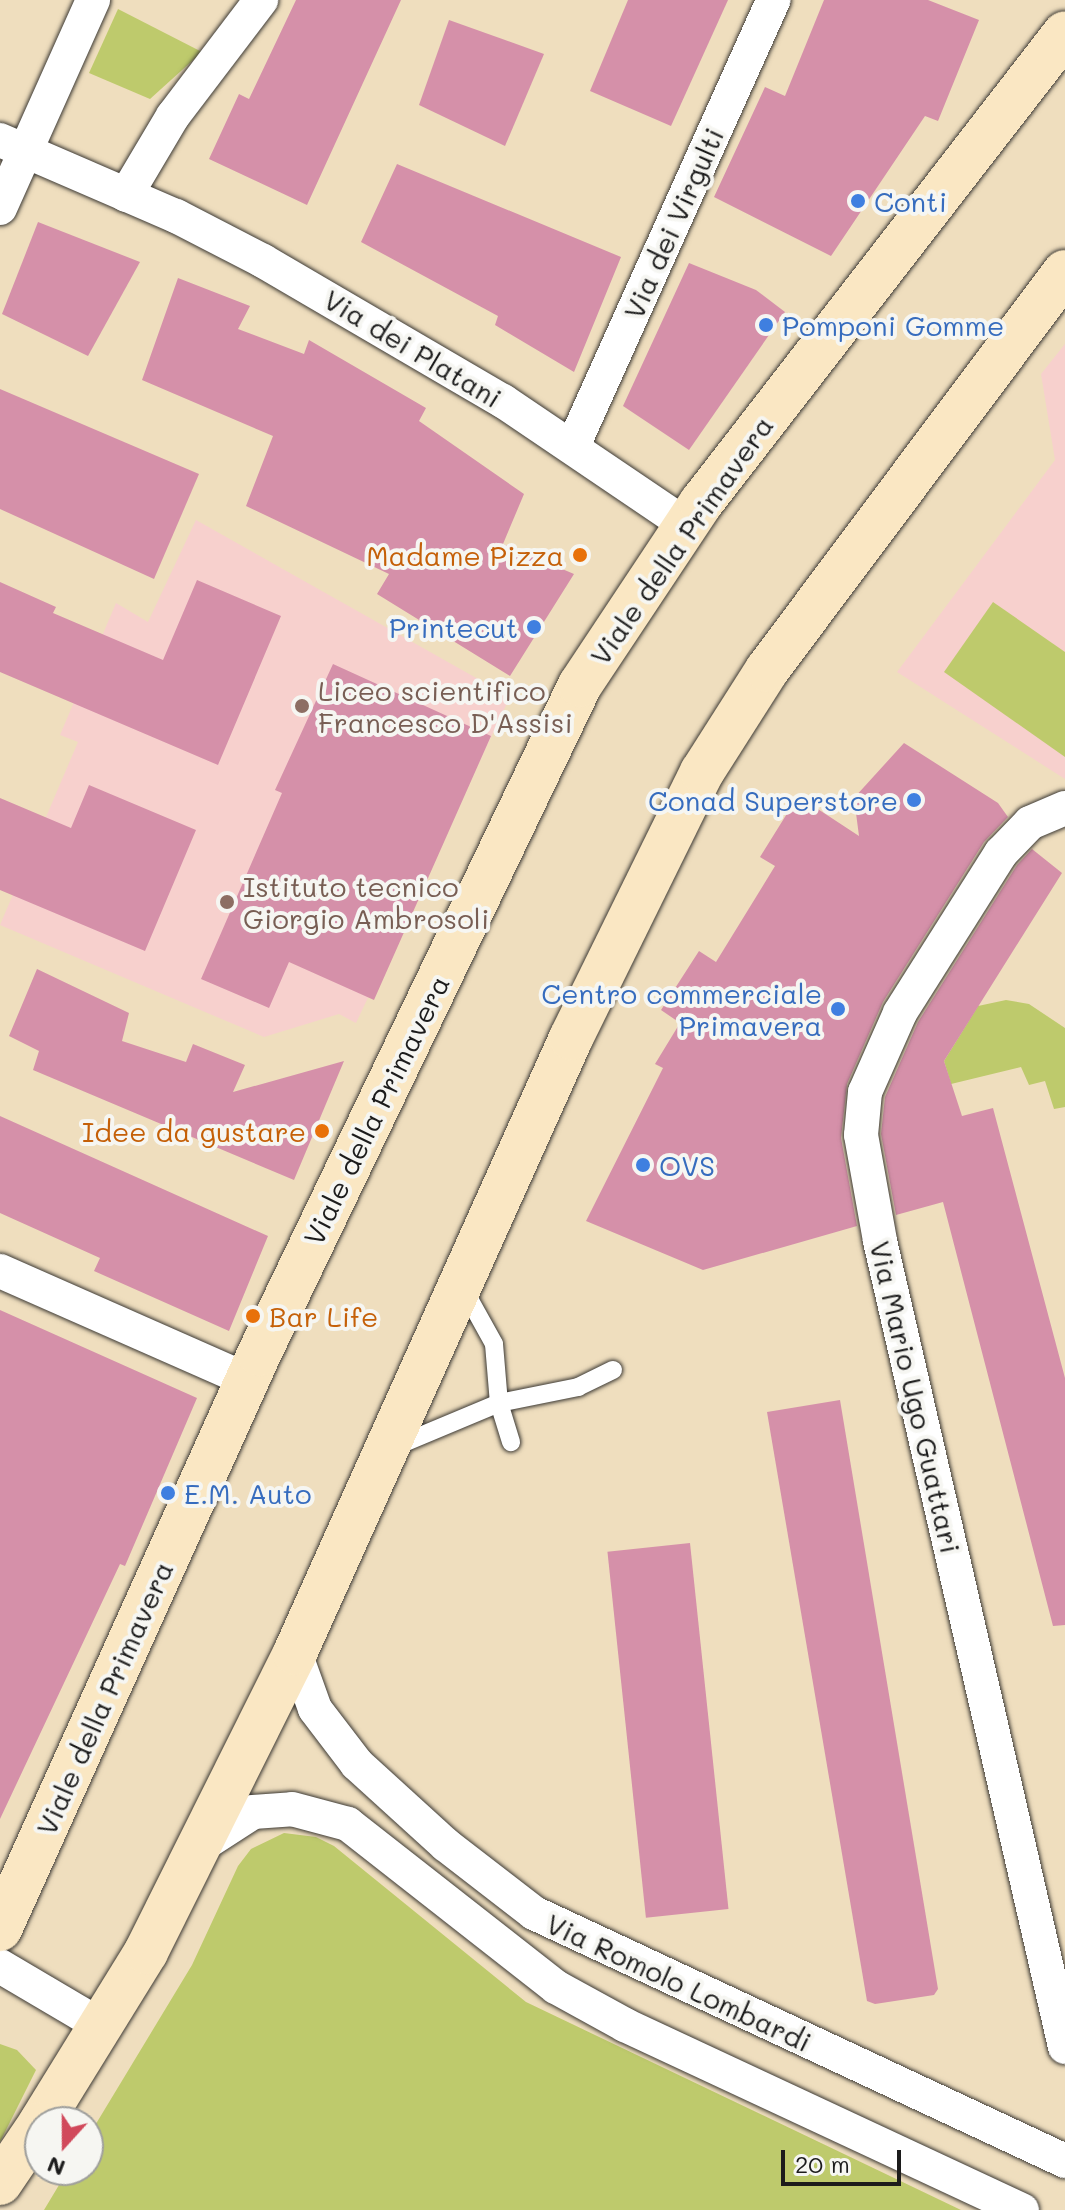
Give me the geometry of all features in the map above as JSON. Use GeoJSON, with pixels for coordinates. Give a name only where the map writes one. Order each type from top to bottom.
{"type":"FeatureCollection","features":[{"type":"Feature","properties":{"kind":"main road","name":"Viale della Primavera"},"geometry":{"type":"LineString","coordinates":[[0,1929],[247,1380],[563,716],[686,525],[1065,33]]}},
{"type":"Feature","properties":{"kind":"main road"},"geometry":{"type":"LineString","coordinates":[[51,2106],[103,2027],[199,1847],[295,1653],[460,1282],[702,772],[767,670],[1065,272]]}},
{"type":"Feature","properties":{"kind":"main road"},"geometry":{"type":"LineString","coordinates":[[0,2183],[24,2147]]}},
{"type":"Feature","properties":{"kind":"street"},"geometry":{"type":"LineString","coordinates":[[0,208],[13,146],[93,0]]}},
{"type":"Feature","properties":{"kind":"street"},"geometry":{"type":"LineString","coordinates":[[126,195],[173,116],[261,0]]}},
{"type":"Feature","properties":{"kind":"street","name":"Via dei Virgulti"},"geometry":{"type":"LineString","coordinates":[[573,446],[773,0]]}},
{"type":"Feature","properties":{"kind":"street","name":"Via dei Platani"},"geometry":{"type":"LineString","coordinates":[[13,146],[126,195],[263,261],[573,446],[686,525]]}},
{"type":"Feature","properties":{"kind":"street","name":"Via Mario Ugo Guattari"},"geometry":{"type":"LineString","coordinates":[[1065,808],[1030,823],[1009,843],[952,929],[883,1043],[865,1092],[861,1135],[880,1241],[1065,2047]]}},
{"type":"Feature","properties":{"kind":"street"},"geometry":{"type":"LineString","coordinates":[[0,1271],[247,1380]]}},
{"type":"Feature","properties":{"kind":"street","name":"Via Romolo Lombardi"},"geometry":{"type":"LineString","coordinates":[[295,1653],[315,1709],[357,1764],[446,1845],[534,1913],[1065,2161]]}},
{"type":"Feature","properties":{"kind":"street","name":"Via Romolo Lombardi"},"geometry":{"type":"LineString","coordinates":[[199,1847],[253,1812],[292,1809],[348,1824],[522,1964],[568,1994],[1022,2210]]}},
{"type":"Feature","properties":{"kind":"street"},"geometry":{"type":"LineString","coordinates":[[0,1966],[103,2027]]}},
{"type":"Feature","properties":{"kind":"lane"},"geometry":{"type":"LineString","coordinates":[[460,1282],[494,1344],[499,1403],[511,1442]]}},
{"type":"Feature","properties":{"kind":"lane"},"geometry":{"type":"LineString","coordinates":[[384,1452],[499,1403],[578,1387],[613,1370]]}},
{"type":"Feature","properties":{"kind":"shaded area"},"geometry":{"type":"Polygon","coordinates":[[[1065,344],[1065,779],[897,672],[1055,460],[1041,374],[1065,344]]]}},
{"type":"Feature","properties":{"kind":"shaded area"},"geometry":{"type":"Polygon","coordinates":[[[196,520],[510,697],[356,1023],[339,1014],[264,1037],[0,925],[78,742],[60,735],[116,603],[148,622],[196,520]]]}},
{"type":"Feature","properties":{"kind":"green space"},"geometry":{"type":"Polygon","coordinates":[[[118,9],[202,52],[150,99],[89,73],[118,9]]]}},
{"type":"Feature","properties":{"kind":"green space"},"geometry":{"type":"Polygon","coordinates":[[[993,602],[1065,652],[1065,757],[944,672],[993,602]]]}},
{"type":"Feature","properties":{"kind":"green space"},"geometry":{"type":"Polygon","coordinates":[[[1006,1000],[1029,1004],[1065,1028],[1065,1107],[1054,1109],[1045,1081],[1029,1085],[1021,1067],[951,1084],[944,1061],[978,1006],[1006,1000]]]}},
{"type":"Feature","properties":{"kind":"green space"},"geometry":{"type":"Polygon","coordinates":[[[284,1833],[316,1837],[334,1846],[526,2002],[961,2210],[44,2210],[58,2186],[104,2186],[104,2111],[192,1965],[238,1866],[251,1849],[284,1833]]]}},
{"type":"Feature","properties":{"kind":"green space"},"geometry":{"type":"Polygon","coordinates":[[[0,2044],[17,2050],[36,2070],[0,2142],[0,2044]]]}},
{"type":"Feature","properties":{"kind":"building"},"geometry":{"type":"Polygon","coordinates":[[[296,0],[401,0],[307,205],[209,159],[239,94],[249,99],[296,0]]]}},
{"type":"Feature","properties":{"kind":"building"},"geometry":{"type":"Polygon","coordinates":[[[628,0],[728,0],[671,126],[590,91],[628,0]]]}},
{"type":"Feature","properties":{"kind":"building"},"geometry":{"type":"Polygon","coordinates":[[[824,0],[928,0],[979,20],[938,121],[925,116],[831,256],[714,197],[765,87],[785,96],[824,0]]]}},
{"type":"Feature","properties":{"kind":"building"},"geometry":{"type":"Polygon","coordinates":[[[449,20],[544,54],[505,146],[419,105],[449,20]]]}},
{"type":"Feature","properties":{"kind":"building"},"geometry":{"type":"Polygon","coordinates":[[[397,164],[621,257],[574,372],[495,325],[498,316],[361,242],[397,164]]]}},
{"type":"Feature","properties":{"kind":"building"},"geometry":{"type":"Polygon","coordinates":[[[38,222],[140,262],[88,356],[2,314],[38,222]]]}},
{"type":"Feature","properties":{"kind":"building"},"geometry":{"type":"Polygon","coordinates":[[[689,263],[756,290],[785,312],[689,450],[623,406],[689,263]]]}},
{"type":"Feature","properties":{"kind":"building"},"geometry":{"type":"Polygon","coordinates":[[[178,278],[250,306],[238,329],[304,354],[309,340],[426,408],[419,421],[524,494],[503,544],[574,574],[510,676],[377,594],[389,574],[246,506],[273,436],[142,380],[178,278]]]}},
{"type":"Feature","properties":{"kind":"building"},"geometry":{"type":"Polygon","coordinates":[[[0,389],[199,474],[154,579],[0,509],[0,389]]]}},
{"type":"Feature","properties":{"kind":"building"},"geometry":{"type":"Polygon","coordinates":[[[197,580],[281,616],[218,765],[0,672],[0,582],[56,607],[53,613],[163,660],[197,580]]]}},
{"type":"Feature","properties":{"kind":"building"},"geometry":{"type":"Polygon","coordinates":[[[333,664],[491,736],[374,1000],[289,962],[269,1008],[201,979],[282,793],[275,790],[333,664]]]}},
{"type":"Feature","properties":{"kind":"building","name":"Centro commerciale Primavera"},"geometry":{"type":"Polygon","coordinates":[[[904,743],[998,803],[1008,817],[984,842],[883,1002],[847,1084],[841,1138],[857,1226],[703,1270],[586,1221],[663,1068],[655,1064],[680,1023],[661,1010],[699,951],[716,962],[775,866],[760,857],[798,796],[859,836],[854,798],[904,743]]]}},
{"type":"Feature","properties":{"kind":"building"},"geometry":{"type":"Polygon","coordinates":[[[89,785],[196,830],[145,951],[0,890],[0,798],[71,828],[89,785]]]}},
{"type":"Feature","properties":{"kind":"building"},"geometry":{"type":"Polygon","coordinates":[[[1032,849],[1062,873],[944,1061],[962,1116],[993,1108],[1065,1378],[1065,1625],[1053,1626],[943,1202],[896,1215],[881,1134],[885,1097],[918,1022],[1017,865],[1032,849]]]}},
{"type":"Feature","properties":{"kind":"building"},"geometry":{"type":"Polygon","coordinates":[[[37,969],[129,1013],[122,1041],[186,1062],[193,1044],[245,1065],[233,1092],[344,1061],[294,1180],[33,1070],[39,1051],[9,1036],[37,969]]]}},
{"type":"Feature","properties":{"kind":"building"},"geometry":{"type":"Polygon","coordinates":[[[0,1116],[268,1236],[229,1331],[94,1271],[100,1258],[0,1213],[0,1116]]]}},
{"type":"Feature","properties":{"kind":"building"},"geometry":{"type":"Polygon","coordinates":[[[0,1310],[197,1398],[125,1566],[120,1564],[0,1819],[0,1310]]]}},
{"type":"Feature","properties":{"kind":"building"},"geometry":{"type":"Polygon","coordinates":[[[840,1400],[938,1989],[934,1995],[875,2004],[867,2001],[767,1412],[840,1400]]]}},
{"type":"Feature","properties":{"kind":"building"},"geometry":{"type":"Polygon","coordinates":[[[690,1543],[728,1909],[646,1918],[607,1552],[690,1543]]]}},
{"type":"Feature","properties":{"kind":"place","name":"Conti"},"geometry":{"type":"Point","coordinates":[858,201]}},
{"type":"Feature","properties":{"kind":"place","name":"Pomponi Gomme"},"geometry":{"type":"Point","coordinates":[766,325]}},
{"type":"Feature","properties":{"kind":"place","name":"Madame Pizza"},"geometry":{"type":"Point","coordinates":[580,555]}},
{"type":"Feature","properties":{"kind":"place","name":"Printecut"},"geometry":{"type":"Point","coordinates":[534,627]}},
{"type":"Feature","properties":{"kind":"place","name":"Liceo scientifico Francesco D'Assisi"},"geometry":{"type":"Point","coordinates":[302,706]}},
{"type":"Feature","properties":{"kind":"place","name":"Conad Superstore"},"geometry":{"type":"Point","coordinates":[914,800]}},
{"type":"Feature","properties":{"kind":"place","name":"Istituto tecnico Giorgio Ambrosoli"},"geometry":{"type":"Point","coordinates":[227,902]}},
{"type":"Feature","properties":{"kind":"place","name":"Centro commerciale Primavera"},"geometry":{"type":"Point","coordinates":[838,1009]}},
{"type":"Feature","properties":{"kind":"place","name":"Idee da gustare"},"geometry":{"type":"Point","coordinates":[322,1131]}},
{"type":"Feature","properties":{"kind":"place","name":"OVS"},"geometry":{"type":"Point","coordinates":[643,1165]}},
{"type":"Feature","properties":{"kind":"place","name":"Bar Life"},"geometry":{"type":"Point","coordinates":[253,1316]}},
{"type":"Feature","properties":{"kind":"place","name":"E.M. Auto"},"geometry":{"type":"Point","coordinates":[168,1493]}}]}
